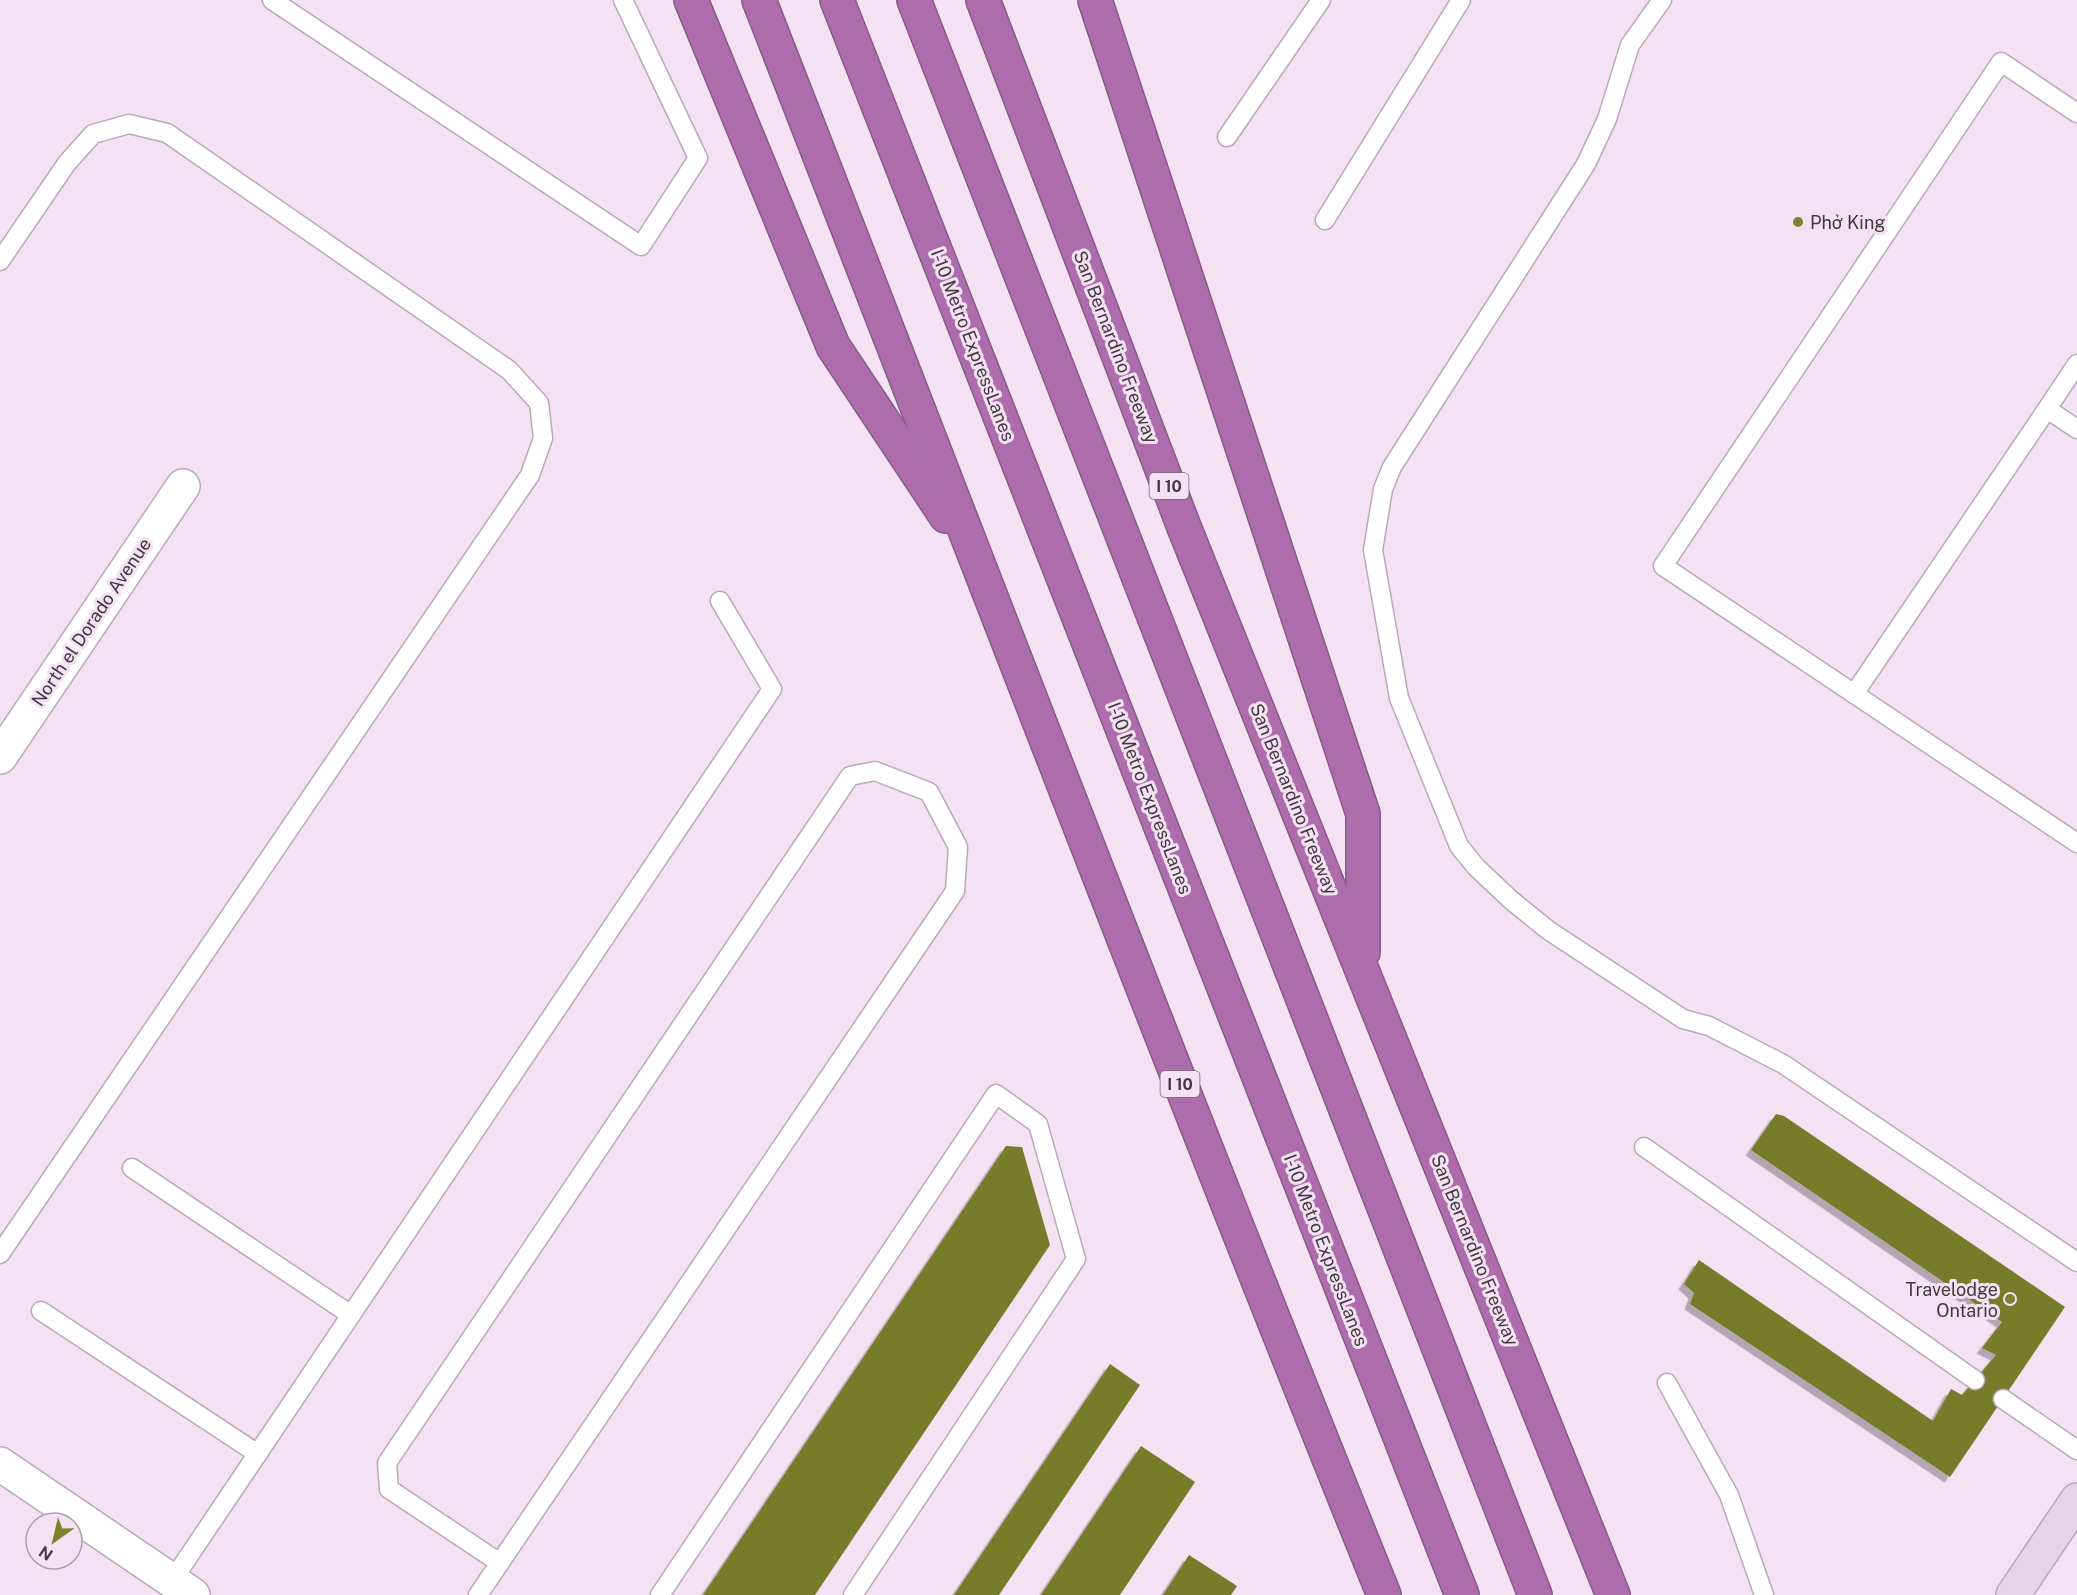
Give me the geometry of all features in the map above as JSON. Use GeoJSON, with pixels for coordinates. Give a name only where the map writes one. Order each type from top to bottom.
{"type":"FeatureCollection","features":[{"type":"Feature","properties":{"kind":"highway"},"geometry":{"type":"LineString","coordinates":[[691,0],[833,346],[982,570]]}},
{"type":"Feature","properties":{"kind":"highway","name":"I 10"},"geometry":{"type":"LineString","coordinates":[[759,0],[982,570],[1130,957],[1384,1595]]}},
{"type":"Feature","properties":{"kind":"highway","name":"I-10 Metro ExpressLanes"},"geometry":{"type":"LineString","coordinates":[[837,0],[1462,1595]]}},
{"type":"Feature","properties":{"kind":"highway"},"geometry":{"type":"LineString","coordinates":[[914,0],[1535,1595]]}},
{"type":"Feature","properties":{"kind":"highway","name":"San Bernardino Freeway"},"geometry":{"type":"LineString","coordinates":[[983,0],[1189,538],[1613,1595]]}},
{"type":"Feature","properties":{"kind":"highway"},"geometry":{"type":"LineString","coordinates":[[1095,0],[1363,814],[1363,969]]}},
{"type":"Feature","properties":{"kind":"main road"},"geometry":{"type":"LineString","coordinates":[[2013,1595],[2077,1500]]}},
{"type":"Feature","properties":{"kind":"street","name":"North el Dorado Avenue"},"geometry":{"type":"LineString","coordinates":[[0,757],[183,486]]}},
{"type":"Feature","properties":{"kind":"street"},"geometry":{"type":"LineString","coordinates":[[0,1464],[182,1588]]}},
{"type":"Feature","properties":{"kind":"lane"},"geometry":{"type":"LineString","coordinates":[[272,0],[641,246],[698,158],[624,0]]}},
{"type":"Feature","properties":{"kind":"lane"},"geometry":{"type":"LineString","coordinates":[[1227,137],[1321,0]]}},
{"type":"Feature","properties":{"kind":"lane"},"geometry":{"type":"LineString","coordinates":[[1325,220],[1461,0]]}},
{"type":"Feature","properties":{"kind":"lane"},"geometry":{"type":"LineString","coordinates":[[1662,0],[1630,45],[1607,119],[1586,164],[1392,467],[1383,489],[1373,550],[1399,698],[1459,846],[1476,867],[1511,900],[1548,930],[1683,1019],[1709,1026],[1783,1064],[2077,1262]]}},
{"type":"Feature","properties":{"kind":"lane"},"geometry":{"type":"LineString","coordinates":[[2077,113],[2001,63],[1663,566],[2077,843]]}},
{"type":"Feature","properties":{"kind":"lane"},"geometry":{"type":"LineString","coordinates":[[0,261],[67,162],[93,134],[129,124],[167,133],[509,370],[539,403],[543,438],[530,475],[0,1254]]}},
{"type":"Feature","properties":{"kind":"lane"},"geometry":{"type":"LineString","coordinates":[[1854,694],[2077,364]]}},
{"type":"Feature","properties":{"kind":"lane"},"geometry":{"type":"LineString","coordinates":[[2047,409],[2077,429]]}},
{"type":"Feature","properties":{"kind":"lane"},"geometry":{"type":"LineString","coordinates":[[182,1588],[258,1454],[772,689],[720,601]]}},
{"type":"Feature","properties":{"kind":"lane"},"geometry":{"type":"LineString","coordinates":[[478,1595],[500,1563],[955,891],[958,847],[929,792],[875,771],[850,776],[387,1463],[389,1489],[500,1563]]}},
{"type":"Feature","properties":{"kind":"lane"},"geometry":{"type":"LineString","coordinates":[[660,1595],[996,1094],[1038,1124],[1076,1258],[853,1595]]}},
{"type":"Feature","properties":{"kind":"lane"},"geometry":{"type":"LineString","coordinates":[[1644,1147],[1975,1380]]}},
{"type":"Feature","properties":{"kind":"lane"},"geometry":{"type":"LineString","coordinates":[[132,1168],[351,1315]]}},
{"type":"Feature","properties":{"kind":"lane"},"geometry":{"type":"LineString","coordinates":[[41,1311],[258,1454]]}},
{"type":"Feature","properties":{"kind":"lane"},"geometry":{"type":"LineString","coordinates":[[1667,1383],[1729,1495],[1764,1595]]}},
{"type":"Feature","properties":{"kind":"lane"},"geometry":{"type":"LineString","coordinates":[[2003,1399],[2077,1450]]}},
{"type":"Feature","properties":{"kind":"building","name":"Travelodge Ontario"},"geometry":{"type":"Polygon","coordinates":[[[1776,1114],[1784,1116],[2065,1307],[1950,1477],[1690,1304],[1694,1293],[1684,1284],[1699,1260],[1933,1421],[1951,1389],[1962,1395],[1996,1355],[1982,1348],[2002,1322],[1751,1150],[1776,1114]]]}},
{"type":"Feature","properties":{"kind":"building"},"geometry":{"type":"Polygon","coordinates":[[[1006,1146],[1022,1147],[1050,1245],[815,1595],[703,1595],[1006,1146]]]}},
{"type":"Feature","properties":{"kind":"building"},"geometry":{"type":"Polygon","coordinates":[[[1110,1364],[1140,1385],[999,1595],[954,1595],[1110,1364]]]}},
{"type":"Feature","properties":{"kind":"building"},"geometry":{"type":"Polygon","coordinates":[[[1141,1446],[1195,1482],[1120,1595],[1041,1595],[1141,1446]]]}},
{"type":"Feature","properties":{"kind":"building"},"geometry":{"type":"Polygon","coordinates":[[[1189,1555],[1237,1586],[1231,1595],[1163,1595],[1189,1555]]]}},
{"type":"Feature","properties":{"kind":"place","name":"Phở King"},"geometry":{"type":"Point","coordinates":[1798,222]}},
{"type":"Feature","properties":{"kind":"place","name":"Travelodge Ontario"},"geometry":{"type":"Point","coordinates":[2010,1299]}}]}
